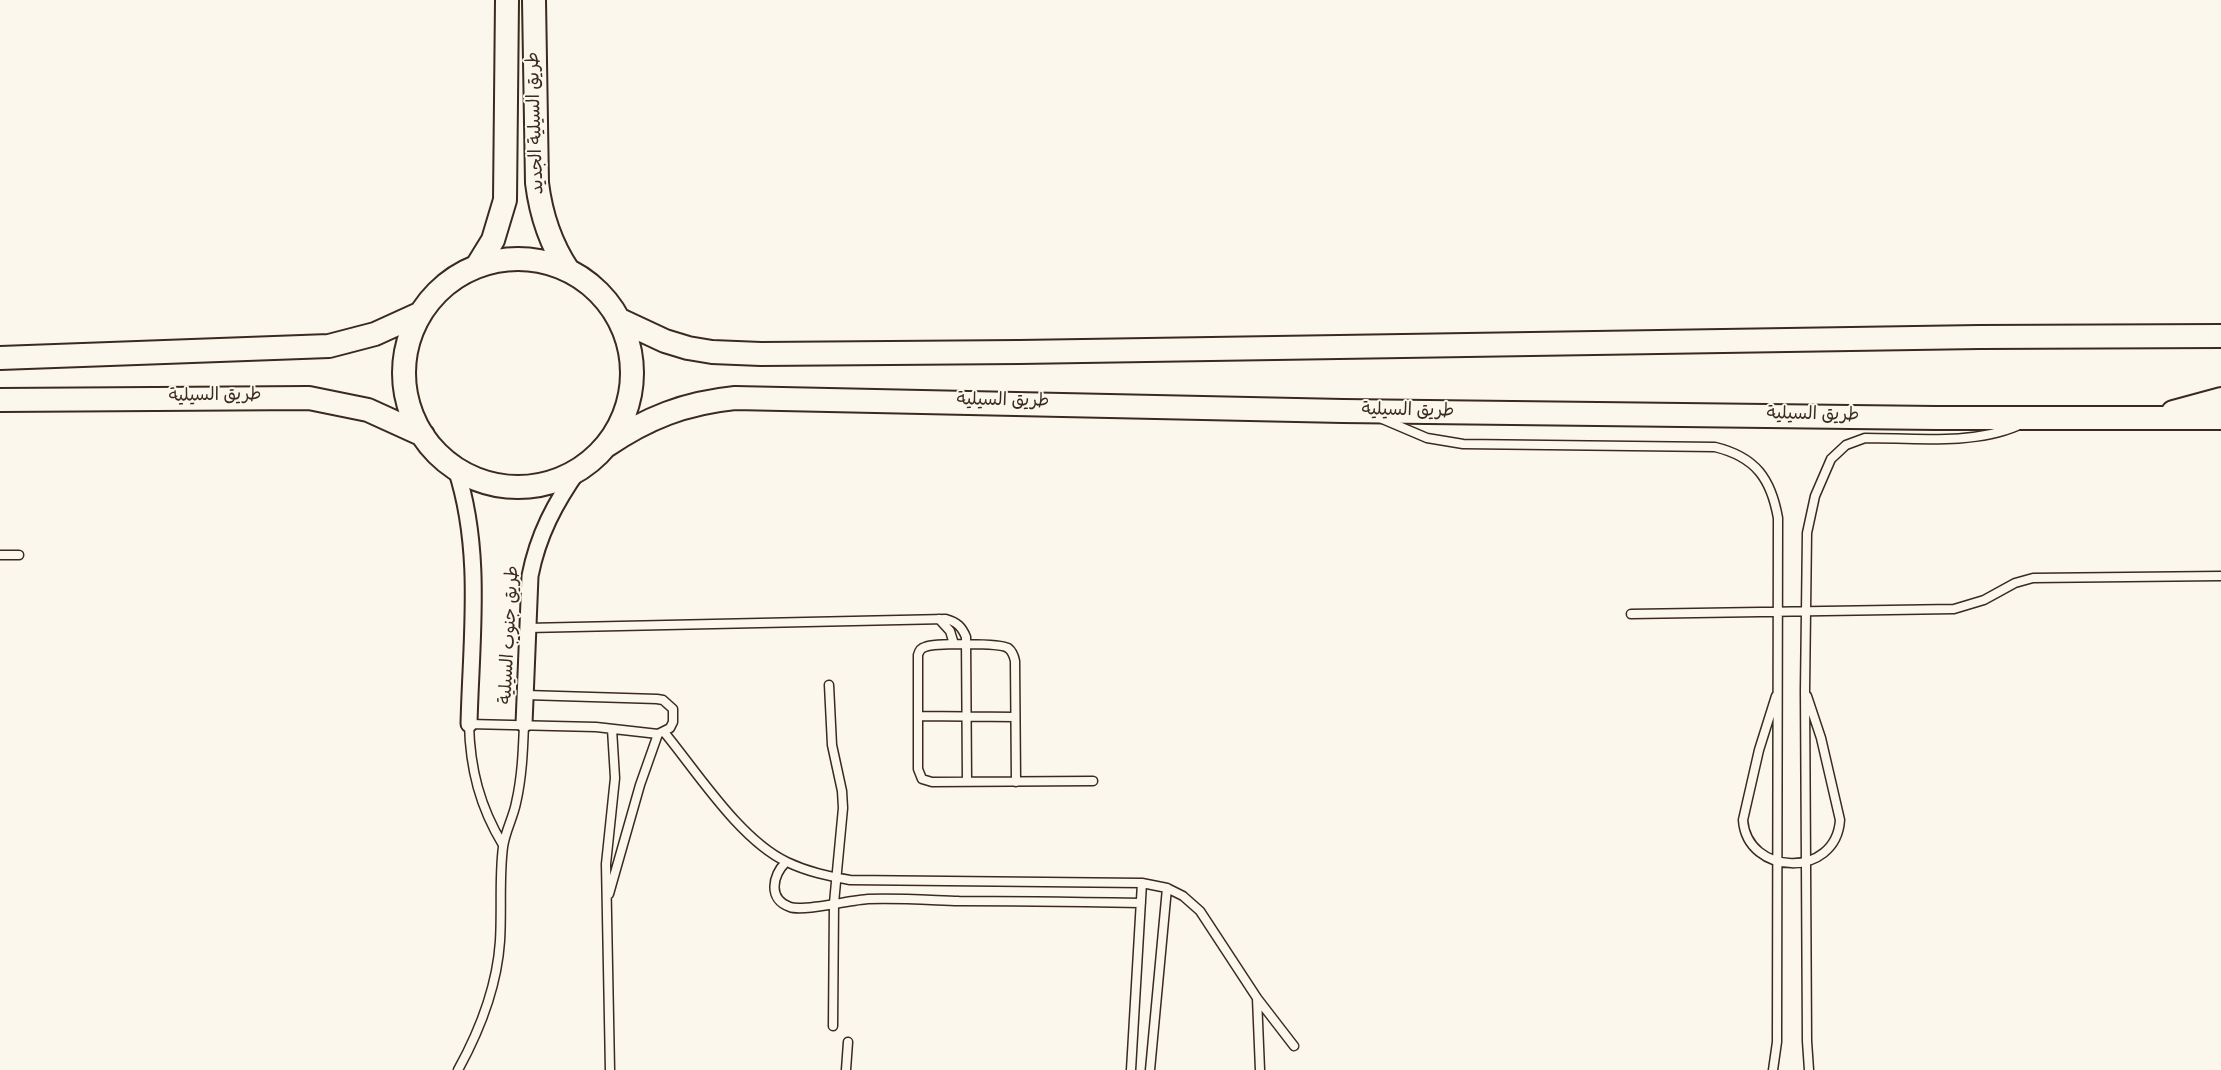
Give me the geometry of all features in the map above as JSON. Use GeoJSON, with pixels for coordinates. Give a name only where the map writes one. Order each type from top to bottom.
{"type":"FeatureCollection","features":[{"type":"Feature","properties":{"kind":"main road","name":"طريق السيلية الجديد"},"geometry":{"type":"LineString","coordinates":[[477,266],[493,240],[505,200],[508,0]]}},
{"type":"Feature","properties":{"kind":"main road","name":"طريق السيلية الجديد"},"geometry":{"type":"LineString","coordinates":[[534,0],[537,182],[539,201],[550,237],[568,270]]}},
{"type":"Feature","properties":{"kind":"main road"},"geometry":{"type":"LineString","coordinates":[[523,259],[551,263],[568,270],[589,283],[606,300],[620,320],[629,346],[633,372],[631,390],[621,424],[606,446],[579,469],[556,480],[530,486],[505,486],[480,480],[456,469],[438,454],[423,435],[411,413],[405,388],[404,362],[409,338],[420,314],[435,294],[454,278],[477,266],[495,261],[523,259]]}},
{"type":"Feature","properties":{"kind":"main road"},"geometry":{"type":"LineString","coordinates":[[0,358],[328,346],[375,334],[420,314]]}},
{"type":"Feature","properties":{"kind":"main road"},"geometry":{"type":"LineString","coordinates":[[620,320],[665,341],[688,348],[712,352],[761,354],[1040,352],[1969,337],[2221,336]]}},
{"type":"Feature","properties":{"kind":"main road","name":"طريق السيلية"},"geometry":{"type":"LineString","coordinates":[[0,400],[309,398],[368,410],[423,435]]}},
{"type":"Feature","properties":{"kind":"main road","name":"طريق السيلية"},"geometry":{"type":"LineString","coordinates":[[606,446],[629,430],[662,414],[707,401],[735,398],[1370,412],[2221,418]]}},
{"type":"Feature","properties":{"kind":"main road"},"geometry":{"type":"LineString","coordinates":[[2153,418],[2221,399]]}},
{"type":"Feature","properties":{"kind":"street"},"geometry":{"type":"LineString","coordinates":[[456,469],[467,506],[473,545],[469,724]]}},
{"type":"Feature","properties":{"kind":"street","name":"طريق جنوب السيلية"},"geometry":{"type":"LineString","coordinates":[[524,724],[530,576],[534,552],[553,509],[579,469]]}},
{"type":"Feature","properties":{"kind":"lane"},"geometry":{"type":"LineString","coordinates":[[1370,412],[1407,431],[1427,438],[1463,444],[1702,446],[1728,450],[1739,455],[1763,475],[1773,494],[1778,518],[1778,1042],[1773,1070]]}},
{"type":"Feature","properties":{"kind":"lane"},"geometry":{"type":"LineString","coordinates":[[1810,1070],[1807,1041],[1805,690],[1807,533],[1810,514],[1825,468],[1846,445],[1866,438],[1987,435],[2032,418]]}},
{"type":"Feature","properties":{"kind":"lane"},"geometry":{"type":"LineString","coordinates":[[0,556],[19,555]]}},
{"type":"Feature","properties":{"kind":"lane"},"geometry":{"type":"LineString","coordinates":[[1631,614],[1954,610],[1984,600],[2015,583],[2033,578],[2221,576]]}},
{"type":"Feature","properties":{"kind":"lane"},"geometry":{"type":"LineString","coordinates":[[939,620],[950,630],[954,644]]}},
{"type":"Feature","properties":{"kind":"lane"},"geometry":{"type":"LineString","coordinates":[[527,628],[953,621],[959,625],[966,637],[967,782]]}},
{"type":"Feature","properties":{"kind":"lane"},"geometry":{"type":"LineString","coordinates":[[1016,782],[1015,661],[1011,651],[1004,646],[954,644],[928,646],[919,652],[918,769],[922,779],[932,782],[1016,782],[1093,781]]}},
{"type":"Feature","properties":{"kind":"lane"},"geometry":{"type":"LineString","coordinates":[[829,685],[832,745],[842,791],[834,903],[833,1026]]}},
{"type":"Feature","properties":{"kind":"lane"},"geometry":{"type":"LineString","coordinates":[[1778,690],[1756,764],[1743,820],[1745,836],[1754,850],[1769,859],[1807,862],[1818,858],[1832,846],[1839,830],[1840,820],[1821,738],[1805,690]]}},
{"type":"Feature","properties":{"kind":"lane"},"geometry":{"type":"LineString","coordinates":[[526,696],[663,700],[669,704],[674,716],[673,722],[661,733],[640,785],[608,899]]}},
{"type":"Feature","properties":{"kind":"lane"},"geometry":{"type":"LineString","coordinates":[[918,716],[1015,717]]}},
{"type":"Feature","properties":{"kind":"lane"},"geometry":{"type":"LineString","coordinates":[[503,845],[492,827],[476,787],[469,745],[469,724],[524,724],[612,728],[661,733],[751,837],[786,862],[812,872],[837,878],[870,880],[1142,883],[1168,888],[1183,896],[1200,911],[1258,998],[1294,1046]]}},
{"type":"Feature","properties":{"kind":"lane"},"geometry":{"type":"LineString","coordinates":[[458,1070],[472,1046],[485,1013],[495,978],[500,943],[503,845],[514,812],[520,785],[524,724]]}},
{"type":"Feature","properties":{"kind":"lane"},"geometry":{"type":"LineString","coordinates":[[610,1070],[607,847],[615,778],[612,728]]}},
{"type":"Feature","properties":{"kind":"lane"},"geometry":{"type":"LineString","coordinates":[[786,862],[777,870],[774,882],[775,894],[782,903],[792,908],[811,908],[870,899],[1141,903]]}},
{"type":"Feature","properties":{"kind":"lane"},"geometry":{"type":"LineString","coordinates":[[1131,1070],[1142,883]]}},
{"type":"Feature","properties":{"kind":"lane"},"geometry":{"type":"LineString","coordinates":[[1150,1070],[1168,888]]}},
{"type":"Feature","properties":{"kind":"lane"},"geometry":{"type":"LineString","coordinates":[[1258,998],[1260,1070]]}},
{"type":"Feature","properties":{"kind":"lane"},"geometry":{"type":"LineString","coordinates":[[846,1070],[848,1042]]}}]}
